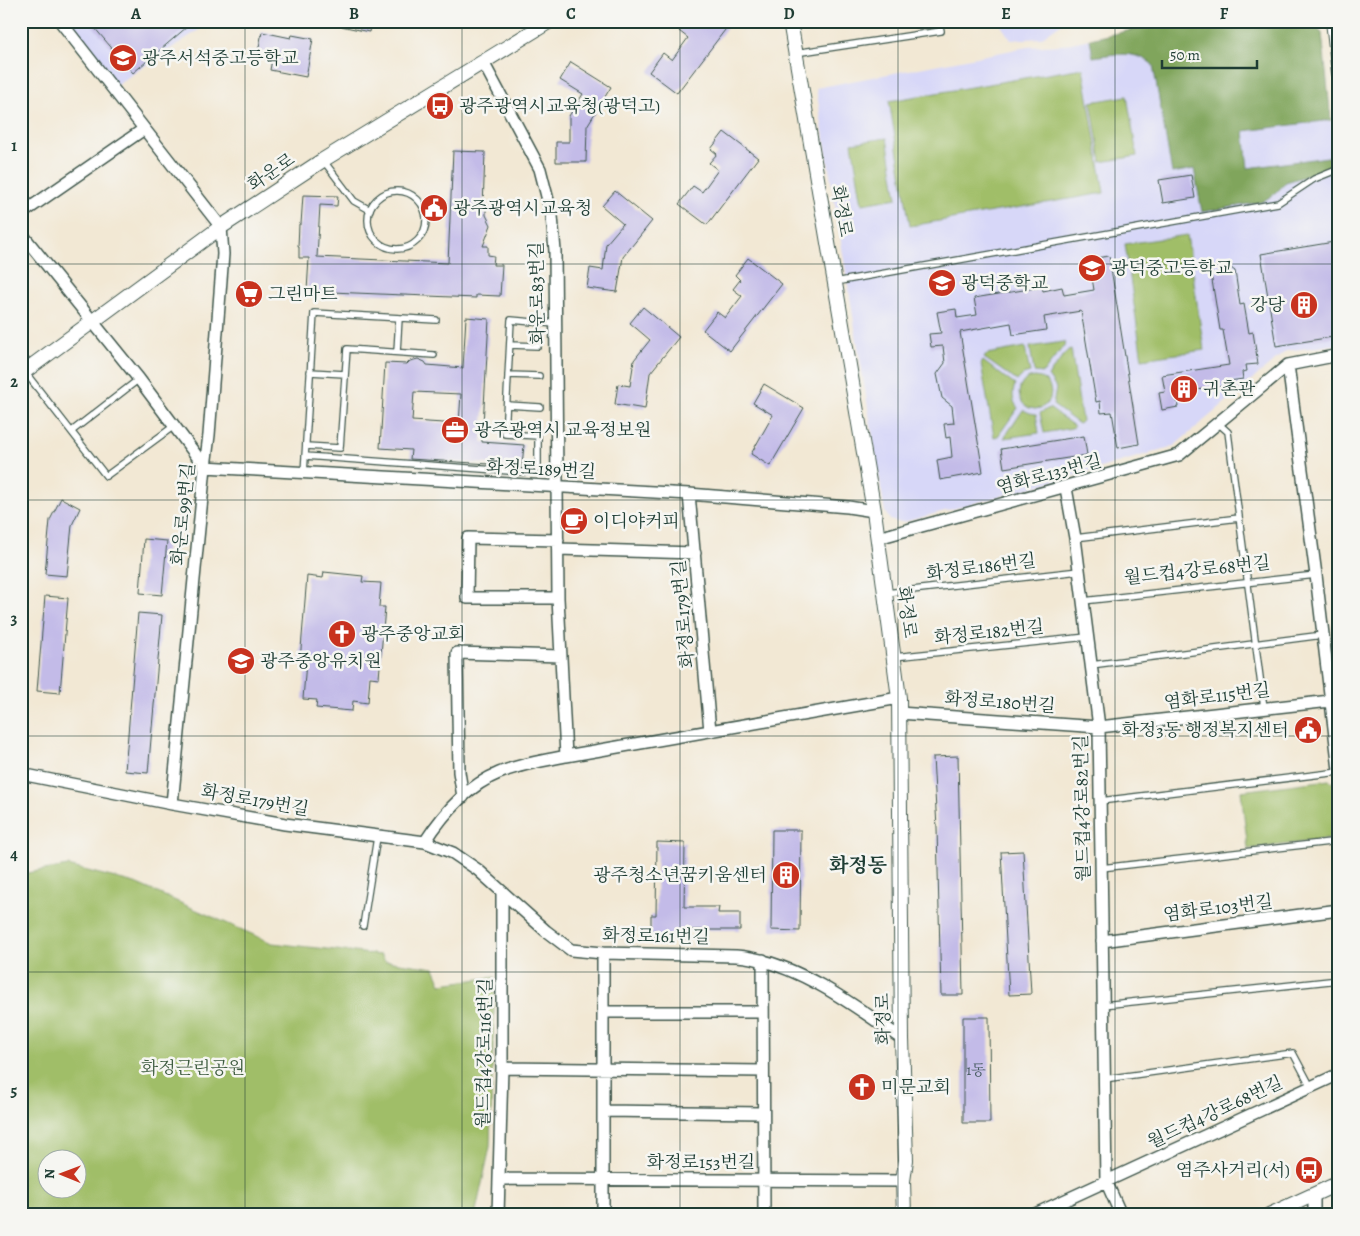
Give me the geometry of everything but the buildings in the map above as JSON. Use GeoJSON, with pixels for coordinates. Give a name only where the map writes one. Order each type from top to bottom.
{"type":"FeatureCollection","features":[{"type":"Feature","properties":{"kind":"street"},"geometry":{"type":"LineString","coordinates":[[60,21],[221,228]]}},
{"type":"Feature","properties":{"kind":"street","name":"화운로"},"geometry":{"type":"LineString","coordinates":[[23,373],[221,228],[323,160],[550,21]]}},
{"type":"Feature","properties":{"kind":"street","name":"화정로"},"geometry":{"type":"LineString","coordinates":[[790,21],[874,511],[899,698],[902,1039],[906,1160],[903,1181],[904,1215]]}},
{"type":"Feature","properties":{"kind":"street"},"geometry":{"type":"LineString","coordinates":[[1333,21],[1339,73]]}},
{"type":"Feature","properties":{"kind":"street","name":"화운로83번길"},"geometry":{"type":"LineString","coordinates":[[483,62],[540,169],[552,216],[555,251],[558,598],[566,756]]}},
{"type":"Feature","properties":{"kind":"street"},"geometry":{"type":"LineString","coordinates":[[21,214],[144,129]]}},
{"type":"Feature","properties":{"kind":"street","name":"화운로99번길"},"geometry":{"type":"LineString","coordinates":[[172,804],[209,435],[224,254],[221,228]]}},
{"type":"Feature","properties":{"kind":"street"},"geometry":{"type":"LineString","coordinates":[[21,233],[140,379],[205,467]]}},
{"type":"Feature","properties":{"kind":"street","name":"염화로133번길"},"geometry":{"type":"LineString","coordinates":[[878,538],[1066,488],[1179,455],[1288,365],[1339,355]]}},
{"type":"Feature","properties":{"kind":"street"},"geometry":{"type":"LineString","coordinates":[[1288,365],[1323,635],[1335,700],[1339,771]]}},
{"type":"Feature","properties":{"kind":"street","name":"화정로189번길"},"geometry":{"type":"LineString","coordinates":[[205,467],[689,494],[848,507],[874,511]]}},
{"type":"Feature","properties":{"kind":"street","name":"월드컵4강로82번길"},"geometry":{"type":"LineString","coordinates":[[1066,488],[1075,538],[1099,727],[1106,1182],[1121,1215]]}},
{"type":"Feature","properties":{"kind":"street","name":"화정로179번길"},"geometry":{"type":"LineString","coordinates":[[689,494],[710,731]]}},
{"type":"Feature","properties":{"kind":"street"},"geometry":{"type":"LineString","coordinates":[[558,598],[466,598],[468,538],[695,553]]}},
{"type":"Feature","properties":{"kind":"street"},"geometry":{"type":"LineString","coordinates":[[463,796],[459,772],[457,653],[561,656]]}},
{"type":"Feature","properties":{"kind":"street"},"geometry":{"type":"LineString","coordinates":[[425,842],[450,808],[463,796],[498,773],[514,768],[566,756],[899,698]]}},
{"type":"Feature","properties":{"kind":"street","name":"염화로115번길"},"geometry":{"type":"LineString","coordinates":[[1099,727],[1335,700]]}},
{"type":"Feature","properties":{"kind":"street","name":"화정로180번길"},"geometry":{"type":"LineString","coordinates":[[899,713],[1099,727]]}},
{"type":"Feature","properties":{"kind":"street","name":"화정로179번길"},"geometry":{"type":"LineString","coordinates":[[21,774],[286,824],[425,842]]}},
{"type":"Feature","properties":{"kind":"street","name":"화정로161번길"},"geometry":{"type":"LineString","coordinates":[[425,842],[453,853],[478,870],[546,931],[571,950],[602,953],[736,956],[763,960],[789,969],[844,1000],[902,1039]]}},
{"type":"Feature","properties":{"kind":"street","name":"월드컵4강로116번길"},"geometry":{"type":"LineString","coordinates":[[498,1215],[502,1068],[502,892]]}},
{"type":"Feature","properties":{"kind":"street","name":"염화로103번길"},"geometry":{"type":"LineString","coordinates":[[1102,941],[1339,910]]}},
{"type":"Feature","properties":{"kind":"street"},"geometry":{"type":"LineString","coordinates":[[602,953],[604,1070],[603,1215]]}},
{"type":"Feature","properties":{"kind":"street"},"geometry":{"type":"LineString","coordinates":[[763,960],[764,1215]]}},
{"type":"Feature","properties":{"kind":"street"},"geometry":{"type":"LineString","coordinates":[[603,1012],[763,1012]]}},
{"type":"Feature","properties":{"kind":"street"},"geometry":{"type":"LineString","coordinates":[[502,1068],[763,1071]]}},
{"type":"Feature","properties":{"kind":"street","name":"월드컵4강로68번길"},"geometry":{"type":"LineString","coordinates":[[1033,1215],[1339,1074]]}},
{"type":"Feature","properties":{"kind":"street"},"geometry":{"type":"LineString","coordinates":[[604,1111],[763,1113]]}},
{"type":"Feature","properties":{"kind":"street","name":"화정로153번길"},"geometry":{"type":"LineString","coordinates":[[499,1179],[903,1181]]}},
{"type":"Feature","properties":{"kind":"street"},"geometry":{"type":"LineString","coordinates":[[1269,1215],[1339,1183]]}},
{"type":"Feature","properties":{"kind":"street"},"geometry":{"type":"LineString","coordinates":[[1314,1194],[1314,1215]]}},
{"type":"Feature","properties":{"kind":"lane"},"geometry":{"type":"LineString","coordinates":[[795,53],[941,31],[939,21]]}},
{"type":"Feature","properties":{"kind":"lane"},"geometry":{"type":"LineString","coordinates":[[323,160],[354,202],[370,210]]}},
{"type":"Feature","properties":{"kind":"lane"},"geometry":{"type":"LineString","coordinates":[[835,282],[1278,203],[1314,179],[1339,169]]}},
{"type":"Feature","properties":{"kind":"lane"},"geometry":{"type":"LineString","coordinates":[[404,192],[412,196],[423,208],[426,224],[423,233],[409,247],[400,249],[381,245],[369,229],[370,210],[374,203],[388,193],[404,192]]}},
{"type":"Feature","properties":{"kind":"lane"},"geometry":{"type":"LineString","coordinates":[[304,472],[314,313],[436,320]]}},
{"type":"Feature","properties":{"kind":"lane"},"geometry":{"type":"LineString","coordinates":[[397,352],[399,318]]}},
{"type":"Feature","properties":{"kind":"lane"},"geometry":{"type":"LineString","coordinates":[[305,456],[534,471],[538,465],[538,436],[505,434],[511,320],[556,324]]}},
{"type":"Feature","properties":{"kind":"lane"},"geometry":{"type":"LineString","coordinates":[[510,345],[538,346]]}},
{"type":"Feature","properties":{"kind":"lane"},"geometry":{"type":"LineString","coordinates":[[306,446],[340,448],[346,349],[434,354]]}},
{"type":"Feature","properties":{"kind":"lane"},"geometry":{"type":"LineString","coordinates":[[310,372],[345,374]]}},
{"type":"Feature","properties":{"kind":"lane","name":"화운로"},"geometry":{"type":"LineString","coordinates":[[23,373],[72,431],[106,476],[174,426]]}},
{"type":"Feature","properties":{"kind":"lane"},"geometry":{"type":"LineString","coordinates":[[508,374],[539,376]]}},
{"type":"Feature","properties":{"kind":"lane"},"geometry":{"type":"LineString","coordinates":[[72,431],[140,379]]}},
{"type":"Feature","properties":{"kind":"lane"},"geometry":{"type":"LineString","coordinates":[[507,404],[540,407]]}},
{"type":"Feature","properties":{"kind":"lane"},"geometry":{"type":"LineString","coordinates":[[1218,423],[1228,432],[1264,708]]}},
{"type":"Feature","properties":{"kind":"lane"},"geometry":{"type":"LineString","coordinates":[[1075,538],[1239,518]]}},
{"type":"Feature","properties":{"kind":"lane","name":"화정로186번길"},"geometry":{"type":"LineString","coordinates":[[886,593],[1079,571]]}},
{"type":"Feature","properties":{"kind":"lane","name":"월드컵4강로68번길"},"geometry":{"type":"LineString","coordinates":[[1083,600],[1316,575]]}},
{"type":"Feature","properties":{"kind":"lane"},"geometry":{"type":"LineString","coordinates":[[1091,665],[1323,635]]}},
{"type":"Feature","properties":{"kind":"lane","name":"화정로182번길"},"geometry":{"type":"LineString","coordinates":[[894,657],[1087,637]]}},
{"type":"Feature","properties":{"kind":"lane"},"geometry":{"type":"LineString","coordinates":[[1100,800],[1339,771]]}},
{"type":"Feature","properties":{"kind":"lane"},"geometry":{"type":"LineString","coordinates":[[363,926],[377,837]]}},
{"type":"Feature","properties":{"kind":"lane"},"geometry":{"type":"LineString","coordinates":[[1101,868],[1339,841]]}},
{"type":"Feature","properties":{"kind":"lane"},"geometry":{"type":"LineString","coordinates":[[1103,1005],[1339,980]]}},
{"type":"Feature","properties":{"kind":"lane"},"geometry":{"type":"LineString","coordinates":[[1104,1080],[1293,1053],[1311,1087]]}},
{"type":"Feature","properties":{"kind":"shaded area","name":"광주서석중고등학교"},"geometry":{"type":"Polygon","coordinates":[[[60,21],[212,21],[112,88],[60,21]]]}},
{"type":"Feature","properties":{"kind":"shaded area"},"geometry":{"type":"Polygon","coordinates":[[[998,21],[1065,21],[1041,38],[1011,40],[998,21]]]}},
{"type":"Feature","properties":{"kind":"shaded area","name":"광덕중고등학교"},"geometry":{"type":"Polygon","coordinates":[[[1173,21],[1308,21],[1322,33],[1339,192],[1339,344],[1286,351],[1174,446],[1053,482],[904,522],[890,520],[885,512],[816,88],[1028,47],[1062,45],[1173,21]]]}},
{"type":"Feature","properties":{"kind":"green space"},"geometry":{"type":"Polygon","coordinates":[[[1173,21],[1308,21],[1322,33],[1331,120],[1244,131],[1248,168],[1335,156],[1330,166],[1286,182],[1276,193],[1262,202],[1202,212],[1194,169],[1172,173],[1153,65],[1147,60],[1132,55],[1117,54],[1093,57],[1090,39],[1173,21]]]}},
{"type":"Feature","properties":{"kind":"green space"},"geometry":{"type":"Polygon","coordinates":[[[1083,68],[1104,193],[910,226],[889,101],[1083,68]]]}},
{"type":"Feature","properties":{"kind":"green space"},"geometry":{"type":"Polygon","coordinates":[[[1127,96],[1137,156],[1101,162],[1091,102],[1127,96]]]}},
{"type":"Feature","properties":{"kind":"green space"},"geometry":{"type":"Polygon","coordinates":[[[887,138],[897,198],[862,204],[852,143],[887,138]]]}},
{"type":"Feature","properties":{"kind":"green space"},"geometry":{"type":"Polygon","coordinates":[[[1187,235],[1204,350],[1142,359],[1125,244],[1187,235]]]}},
{"type":"Feature","properties":{"kind":"green space"},"geometry":{"type":"Polygon","coordinates":[[[1066,343],[1043,373],[1034,372],[1030,347],[1066,343]]]}},
{"type":"Feature","properties":{"kind":"green space"},"geometry":{"type":"Polygon","coordinates":[[[1025,347],[1030,373],[1023,375],[1017,381],[984,358],[987,354],[1025,347]]]}},
{"type":"Feature","properties":{"kind":"green space"},"geometry":{"type":"Polygon","coordinates":[[[1071,349],[1082,421],[1079,424],[1053,405],[1056,388],[1048,376],[1068,350],[1071,349]]]}},
{"type":"Feature","properties":{"kind":"green space"},"geometry":{"type":"Polygon","coordinates":[[[983,361],[1015,385],[1013,397],[1018,408],[998,436],[994,437],[981,364],[983,361]]]}},
{"type":"Feature","properties":{"kind":"green space"},"geometry":{"type":"Polygon","coordinates":[[[1035,377],[1041,378],[1046,382],[1050,387],[1050,399],[1046,404],[1041,408],[1035,409],[1029,408],[1024,404],[1020,399],[1019,393],[1020,387],[1024,382],[1029,378],[1035,377]]]}},
{"type":"Feature","properties":{"kind":"green space"},"geometry":{"type":"Polygon","coordinates":[[[1049,408],[1074,426],[1044,433],[1040,413],[1049,408]]]}},
{"type":"Feature","properties":{"kind":"green space"},"geometry":{"type":"Polygon","coordinates":[[[1023,410],[1036,414],[1039,433],[1004,438],[1023,410]]]}},
{"type":"Feature","properties":{"kind":"green space"},"geometry":{"type":"Polygon","coordinates":[[[1329,780],[1336,784],[1339,808],[1339,836],[1337,838],[1248,849],[1241,791],[1329,780]]]}},
{"type":"Feature","properties":{"kind":"green space","name":"화정근린공원"},"geometry":{"type":"Polygon","coordinates":[[[68,866],[135,883],[272,943],[381,955],[385,961],[434,968],[441,984],[495,977],[490,1147],[475,1215],[21,1215],[21,874],[68,866]]]}},
{"type":"Feature","properties":{"kind":"place","name":"광주서석중고등학교"},"geometry":{"type":"Point","coordinates":[123,58]}},
{"type":"Feature","properties":{"kind":"place","name":"광주광역시교육청(광덕고)"},"geometry":{"type":"Point","coordinates":[440,106]}},
{"type":"Feature","properties":{"kind":"place","name":"광주광역시교육청"},"geometry":{"type":"Point","coordinates":[434,208]}},
{"type":"Feature","properties":{"kind":"place","name":"광덕중고등학교"},"geometry":{"type":"Point","coordinates":[1092,268]}},
{"type":"Feature","properties":{"kind":"place","name":"광덕중학교"},"geometry":{"type":"Point","coordinates":[942,283]}},
{"type":"Feature","properties":{"kind":"place","name":"그린마트"},"geometry":{"type":"Point","coordinates":[249,294]}},
{"type":"Feature","properties":{"kind":"place","name":"강당"},"geometry":{"type":"Point","coordinates":[1304,305]}},
{"type":"Feature","properties":{"kind":"place","name":"귀촌관"},"geometry":{"type":"Point","coordinates":[1184,389]}},
{"type":"Feature","properties":{"kind":"place","name":"광주광역시 교육정보원"},"geometry":{"type":"Point","coordinates":[455,430]}},
{"type":"Feature","properties":{"kind":"place","name":"이디야커피"},"geometry":{"type":"Point","coordinates":[574,521]}},
{"type":"Feature","properties":{"kind":"place","name":"광주중앙교회"},"geometry":{"type":"Point","coordinates":[342,634]}},
{"type":"Feature","properties":{"kind":"place","name":"광주중앙유치원"},"geometry":{"type":"Point","coordinates":[241,661]}},
{"type":"Feature","properties":{"kind":"place","name":"화정3동 행정복지센터"},"geometry":{"type":"Point","coordinates":[1308,730]}},
{"type":"Feature","properties":{"kind":"place","name":"광주청소년꿈키움센터"},"geometry":{"type":"Point","coordinates":[786,875]}},
{"type":"Feature","properties":{"kind":"place","name":"미문교회"},"geometry":{"type":"Point","coordinates":[862,1087]}},
{"type":"Feature","properties":{"kind":"place","name":"염주사거리(서)"},"geometry":{"type":"Point","coordinates":[1309,1170]}},
{"type":"Feature","properties":{"kind":"district","name":"화정동"},"geometry":{"type":"Point","coordinates":[858,865]}}]}
